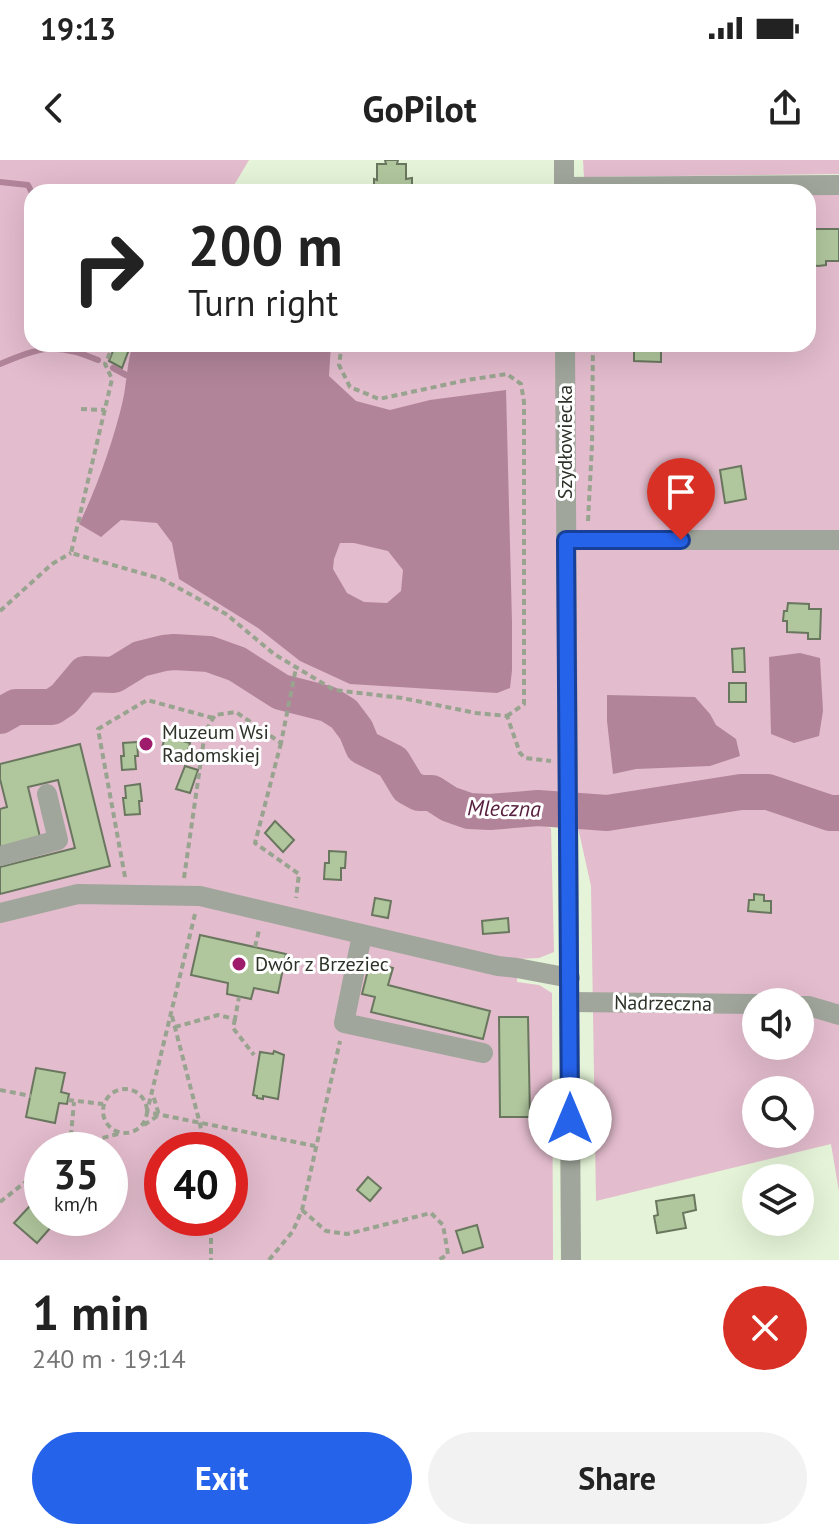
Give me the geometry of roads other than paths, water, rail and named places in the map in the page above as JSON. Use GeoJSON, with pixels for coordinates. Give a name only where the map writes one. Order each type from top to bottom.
{"type":"FeatureCollection","features":[{"type":"Feature","properties":{"kind":"street"},"geometry":{"type":"LineString","coordinates":[[564,160],[564,184]]}},
{"type":"Feature","properties":{"kind":"street"},"geometry":{"type":"LineString","coordinates":[[816,185],[839,185]]}},
{"type":"Feature","properties":{"kind":"street","name":"Szydłowiecka"},"geometry":{"type":"LineString","coordinates":[[565,352],[571,1260]]}},
{"type":"Feature","properties":{"kind":"street"},"geometry":{"type":"LineString","coordinates":[[566,540],[839,540]]}},
{"type":"Feature","properties":{"kind":"street"},"geometry":{"type":"LineString","coordinates":[[0,856],[58,840],[47,794]]}},
{"type":"Feature","properties":{"kind":"street"},"geometry":{"type":"LineString","coordinates":[[0,913],[78,894],[191,896],[498,966],[570,978]]}},
{"type":"Feature","properties":{"kind":"street"},"geometry":{"type":"LineString","coordinates":[[362,935],[344,1023],[483,1053]]}},
{"type":"Feature","properties":{"kind":"street","name":"Nadrzeczna"},"geometry":{"type":"LineString","coordinates":[[570,1002],[742,1004]]}},
{"type":"Feature","properties":{"kind":"street"},"geometry":{"type":"LineString","coordinates":[[814,1008],[839,1015]]}},
{"type":"Feature","properties":{"kind":"waterway"},"geometry":{"type":"LineString","coordinates":[[0,182],[24,185]]}},
{"type":"Feature","properties":{"kind":"waterway"},"geometry":{"type":"LineString","coordinates":[[0,364],[34,352]]}},
{"type":"Feature","properties":{"kind":"waterway"},"geometry":{"type":"LineString","coordinates":[[75,352],[98,360]]}},
{"type":"Feature","properties":{"kind":"waterway"},"geometry":{"type":"LineString","coordinates":[[113,368],[126,375]]}},
{"type":"Feature","properties":{"kind":"waterway","name":"Mleczna"},"geometry":{"type":"LineString","coordinates":[[0,716],[16,707],[52,707],[64,699],[85,674],[114,675],[140,659],[164,653],[209,654],[237,664],[281,692],[328,704],[344,714],[356,730],[363,747],[393,762],[408,787],[419,793],[432,793],[449,804],[469,811],[538,808],[607,813],[741,792],[768,792],[830,813],[839,813]]}},
{"type":"Feature","properties":{"kind":"place","name":"Muzeum Wsi Radomskiej"},"geometry":{"type":"Point","coordinates":[146,744]}},
{"type":"Feature","properties":{"kind":"place","name":"Dwór z Brzeziec"},"geometry":{"type":"Point","coordinates":[239,964]}}]}
